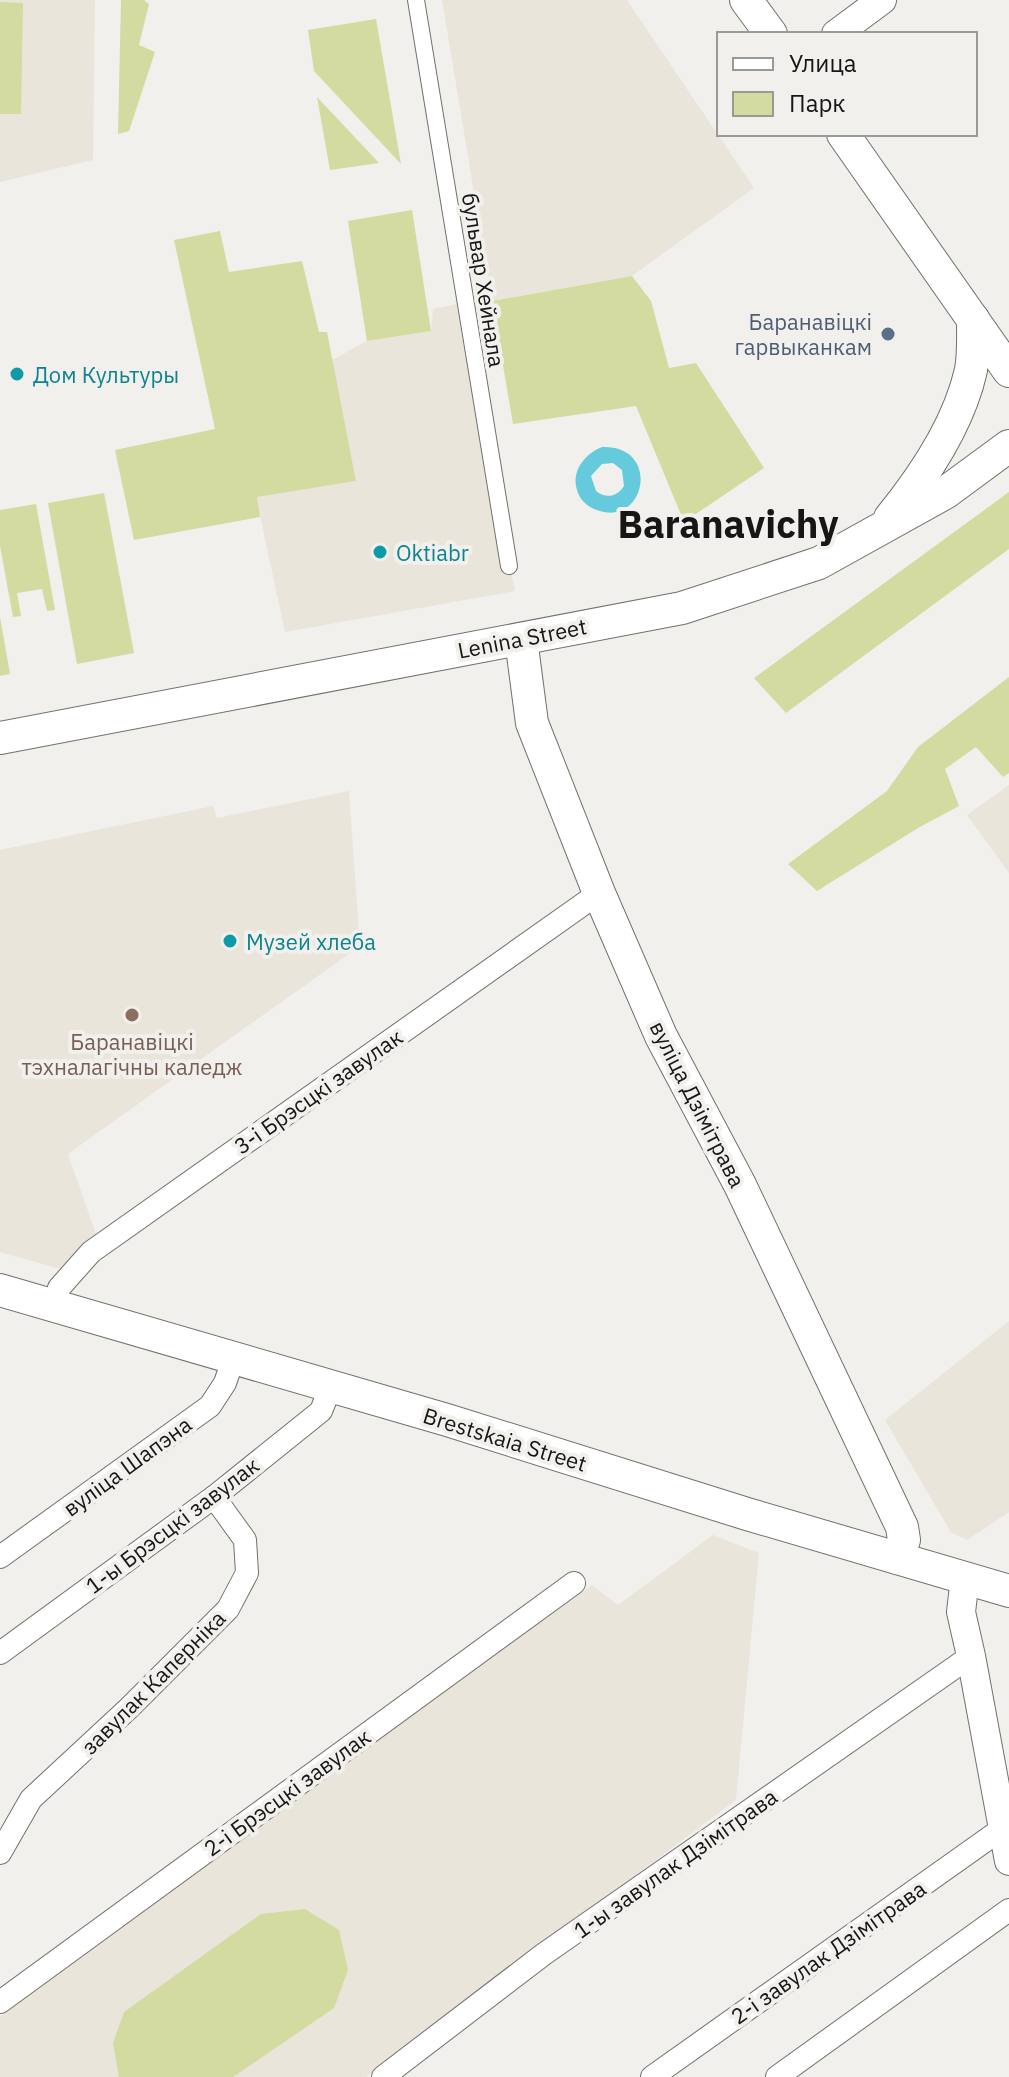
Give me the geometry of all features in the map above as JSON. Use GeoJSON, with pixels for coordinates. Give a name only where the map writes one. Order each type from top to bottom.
{"type":"FeatureCollection","features":[{"type":"Feature","properties":{"kind":"main road"},"geometry":{"type":"LineString","coordinates":[[746,0],[770,32]]}},
{"type":"Feature","properties":{"kind":"main road"},"geometry":{"type":"LineString","coordinates":[[844,136],[1009,371]]}},
{"type":"Feature","properties":{"kind":"main road"},"geometry":{"type":"LineString","coordinates":[[879,531],[915,486],[954,422],[971,366],[973,319]]}},
{"type":"Feature","properties":{"kind":"main road","name":"Lenina Street"},"geometry":{"type":"LineString","coordinates":[[0,738],[682,608],[819,563],[945,493],[1009,446]]}},
{"type":"Feature","properties":{"kind":"main road","name":"вуліца Дзімітрава"},"geometry":{"type":"LineString","coordinates":[[521,639],[532,723],[599,893],[661,1036],[740,1185],[902,1527],[904,1540],[897,1558]]}},
{"type":"Feature","properties":{"kind":"main road","name":"Brestskaia Street"},"geometry":{"type":"LineString","coordinates":[[0,1290],[234,1357],[1009,1591]]}},
{"type":"Feature","properties":{"kind":"street","name":"бульвар Хейнала"},"geometry":{"type":"LineString","coordinates":[[416,0],[509,566]]}},
{"type":"Feature","properties":{"kind":"street"},"geometry":{"type":"LineString","coordinates":[[839,32],[882,0]]}},
{"type":"Feature","properties":{"kind":"street","name":"3-і Брэсцкі завулак"},"geometry":{"type":"LineString","coordinates":[[55,1306],[59,1288],[91,1252],[599,893]]}},
{"type":"Feature","properties":{"kind":"street","name":"вуліца Шапэна"},"geometry":{"type":"LineString","coordinates":[[0,1557],[210,1406],[225,1383],[234,1357]]}},
{"type":"Feature","properties":{"kind":"street","name":"1-ы Брэсцкі завулак"},"geometry":{"type":"LineString","coordinates":[[0,1653],[214,1497],[321,1411],[331,1386]]}},
{"type":"Feature","properties":{"kind":"street","name":"завулак Каперніка"},"geometry":{"type":"LineString","coordinates":[[0,1853],[31,1799],[129,1708],[228,1609],[247,1573],[245,1540],[214,1497]]}},
{"type":"Feature","properties":{"kind":"street"},"geometry":{"type":"LineString","coordinates":[[965,1578],[961,1612],[1009,1861]]}},
{"type":"Feature","properties":{"kind":"street","name":"2-і Брэсцкі завулак"},"geometry":{"type":"LineString","coordinates":[[0,2002],[574,1583]]}},
{"type":"Feature","properties":{"kind":"street","name":"1-ы завулак Дзімітрава"},"geometry":{"type":"LineString","coordinates":[[383,2077],[544,1954],[971,1656]]}},
{"type":"Feature","properties":{"kind":"street","name":"2-і завулак Дзімітрава"},"geometry":{"type":"LineString","coordinates":[[652,2077],[1003,1828]]}},
{"type":"Feature","properties":{"kind":"street"},"geometry":{"type":"LineString","coordinates":[[777,2077],[1009,1910]]}},
{"type":"Feature","properties":{"kind":"shaded area"},"geometry":{"type":"Polygon","coordinates":[[[0,0],[95,0],[93,160],[0,182],[0,0]]]}},
{"type":"Feature","properties":{"kind":"shaded area"},"geometry":{"type":"Polygon","coordinates":[[[442,0],[627,0],[754,188],[632,276],[492,301],[442,0]]]}},
{"type":"Feature","properties":{"kind":"shaded area"},"geometry":{"type":"Polygon","coordinates":[[[457,304],[515,591],[285,632],[256,497],[356,481],[332,360],[367,341],[431,331],[433,309],[457,304]]]}},
{"type":"Feature","properties":{"kind":"shaded area"},"geometry":{"type":"Polygon","coordinates":[[[1009,785],[1009,873],[967,815],[1009,785]]]}},
{"type":"Feature","properties":{"kind":"shaded area","name":"Баранавіцкі тэхналагічны каледж"},"geometry":{"type":"Polygon","coordinates":[[[349,791],[360,946],[68,1154],[96,1234],[64,1270],[0,1252],[0,850],[213,806],[217,818],[349,791]]]}},
{"type":"Feature","properties":{"kind":"shaded area"},"geometry":{"type":"Polygon","coordinates":[[[1009,1321],[1009,1512],[967,1540],[951,1532],[885,1420],[1009,1321]]]}},
{"type":"Feature","properties":{"kind":"shaded area"},"geometry":{"type":"Polygon","coordinates":[[[713,1535],[759,1553],[736,1800],[366,2077],[0,2077],[0,2017],[39,1985],[592,1585],[618,1605],[713,1535]]]}},
{"type":"Feature","properties":{"kind":"green space"},"geometry":{"type":"Polygon","coordinates":[[[121,0],[144,0],[149,4],[139,45],[155,52],[129,131],[118,134],[121,0]]]}},
{"type":"Feature","properties":{"kind":"green space"},"geometry":{"type":"Polygon","coordinates":[[[0,2],[23,3],[21,114],[0,114],[0,2]]]}},
{"type":"Feature","properties":{"kind":"green space"},"geometry":{"type":"Polygon","coordinates":[[[376,19],[401,164],[314,71],[308,30],[376,19]]]}},
{"type":"Feature","properties":{"kind":"green space"},"geometry":{"type":"Polygon","coordinates":[[[317,97],[379,163],[330,170],[317,97]]]}},
{"type":"Feature","properties":{"kind":"green space"},"geometry":{"type":"Polygon","coordinates":[[[412,210],[431,331],[367,341],[348,221],[412,210]]]}},
{"type":"Feature","properties":{"kind":"green space"},"geometry":{"type":"Polygon","coordinates":[[[220,231],[229,272],[302,261],[319,332],[327,332],[356,481],[257,497],[260,517],[134,540],[115,450],[215,429],[174,240],[220,231]]]}},
{"type":"Feature","properties":{"kind":"green space"},"geometry":{"type":"Polygon","coordinates":[[[632,276],[651,301],[669,368],[696,363],[764,468],[684,522],[636,406],[513,424],[492,301],[632,276]]]}},
{"type":"Feature","properties":{"kind":"green space"},"geometry":{"type":"Polygon","coordinates":[[[1009,492],[1009,549],[786,713],[754,678],[1009,492]]]}},
{"type":"Feature","properties":{"kind":"green space"},"geometry":{"type":"Polygon","coordinates":[[[104,493],[134,653],[77,664],[48,503],[104,493]]]}},
{"type":"Feature","properties":{"kind":"green space"},"geometry":{"type":"Polygon","coordinates":[[[36,504],[55,610],[47,611],[42,589],[17,593],[21,616],[13,617],[0,546],[0,510],[36,504]]]}},
{"type":"Feature","properties":{"kind":"green space"},"geometry":{"type":"Polygon","coordinates":[[[0,617],[10,674],[0,676],[0,617]]]}},
{"type":"Feature","properties":{"kind":"green space"},"geometry":{"type":"Polygon","coordinates":[[[1009,677],[1009,773],[1003,777],[976,747],[945,769],[959,806],[817,891],[788,864],[887,791],[918,747],[1009,677]]]}},
{"type":"Feature","properties":{"kind":"green space"},"geometry":{"type":"Polygon","coordinates":[[[305,1909],[339,1930],[348,1970],[334,2008],[233,2077],[119,2077],[113,2043],[124,2012],[261,1914],[305,1909]]]}},
{"type":"Feature","properties":{"kind":"water"},"geometry":{"type":"Polygon","coordinates":[[[602,447],[621,450],[633,458],[639,470],[640,484],[628,507],[616,512],[600,511],[588,506],[580,497],[576,474],[583,461],[602,447]],[[613,463],[602,464],[591,476],[596,491],[607,496],[618,493],[624,486],[622,470],[613,463]]]}},
{"type":"Feature","properties":{"kind":"place","name":"Баранавіцкі гарвыканкам"},"geometry":{"type":"Point","coordinates":[888,334]}},
{"type":"Feature","properties":{"kind":"place","name":"Дом Культуры"},"geometry":{"type":"Point","coordinates":[17,374]}},
{"type":"Feature","properties":{"kind":"place","name":"Oktiabr"},"geometry":{"type":"Point","coordinates":[380,552]}},
{"type":"Feature","properties":{"kind":"place","name":"Музей хлеба"},"geometry":{"type":"Point","coordinates":[230,941]}},
{"type":"Feature","properties":{"kind":"place","name":"Баранавіцкі тэхналагічны каледж"},"geometry":{"type":"Point","coordinates":[132,1015]}},
{"type":"Feature","properties":{"kind":"district","name":"Baranavichy"},"geometry":{"type":"Point","coordinates":[728,523]}}]}
